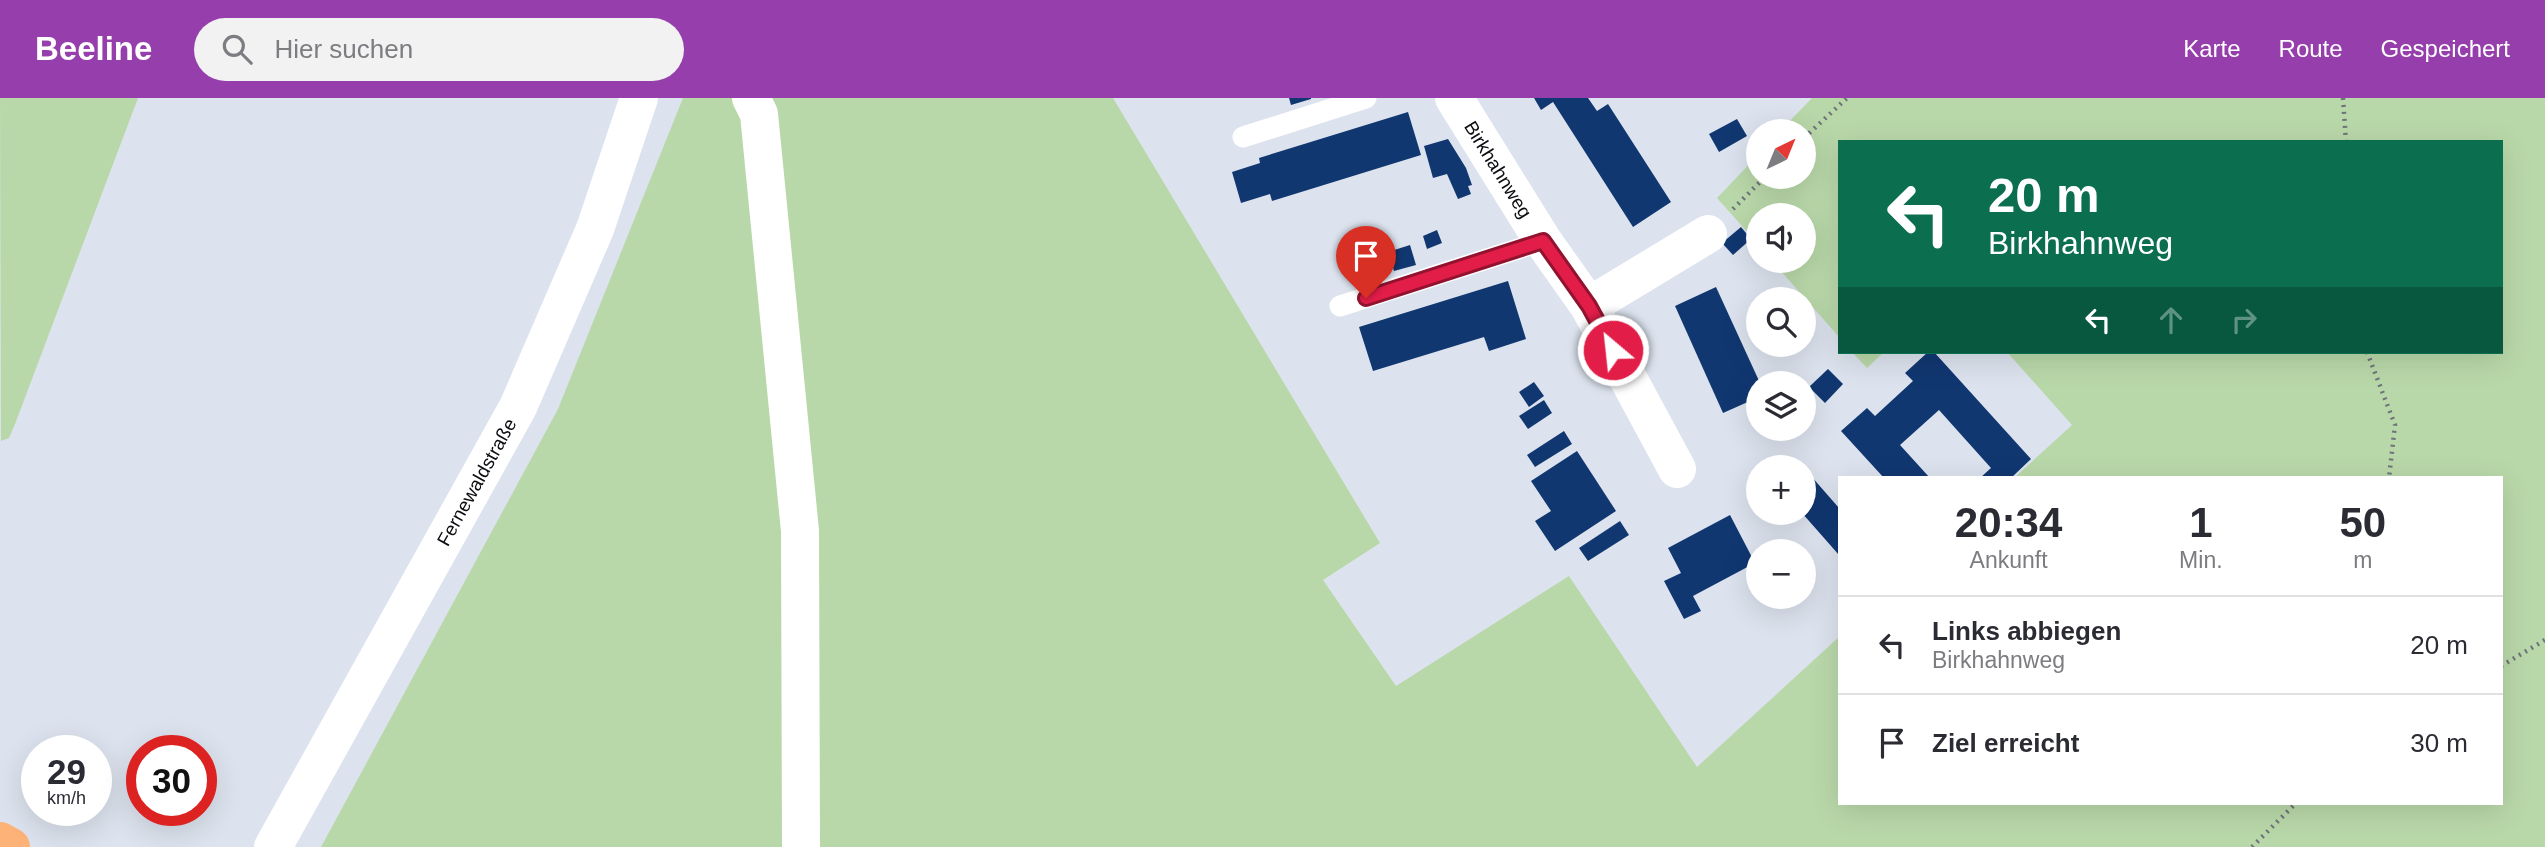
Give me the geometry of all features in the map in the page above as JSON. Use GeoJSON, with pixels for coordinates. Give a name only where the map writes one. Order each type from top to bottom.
{"type":"FeatureCollection","features":[{"type":"Feature","properties":{"kind":"highway"},"geometry":{"type":"LineString","coordinates":[[0,841],[11,847]]}},
{"type":"Feature","properties":{"kind":"street","name":"Fernewaldstraße"},"geometry":{"type":"LineString","coordinates":[[273,847],[518,407],[595,229],[639,98]]}},
{"type":"Feature","properties":{"kind":"street"},"geometry":{"type":"LineString","coordinates":[[751,98],[759,114],[800,531],[801,847]]}},
{"type":"Feature","properties":{"kind":"street","name":"Birkhahnweg"},"geometry":{"type":"LineString","coordinates":[[1454,98],[1543,241],[1589,306],[1677,469]]}},
{"type":"Feature","properties":{"kind":"street"},"geometry":{"type":"LineString","coordinates":[[1589,306],[1708,234]]}},
{"type":"Feature","properties":{"kind":"lane"},"geometry":{"type":"LineString","coordinates":[[1243,137],[1366,98]]}},
{"type":"Feature","properties":{"kind":"lane","name":"Birkhahnweg"},"geometry":{"type":"LineString","coordinates":[[1340,306],[1543,241]]}},
{"type":"Feature","properties":{"kind":"path"},"geometry":{"type":"LineString","coordinates":[[1816,127],[1847,98]]}},
{"type":"Feature","properties":{"kind":"path"},"geometry":{"type":"LineString","coordinates":[[2343,98],[2346,140]]}},
{"type":"Feature","properties":{"kind":"path"},"geometry":{"type":"LineString","coordinates":[[1708,234],[1753,189]]}},
{"type":"Feature","properties":{"kind":"path"},"geometry":{"type":"LineString","coordinates":[[2368,354],[2395,425],[2389,476]]}},
{"type":"Feature","properties":{"kind":"path"},"geometry":{"type":"LineString","coordinates":[[2503,665],[2545,640]]}},
{"type":"Feature","properties":{"kind":"path"},"geometry":{"type":"LineString","coordinates":[[2252,847],[2294,805]]}},
{"type":"Feature","properties":{"kind":"green space"},"geometry":{"type":"Polygon","coordinates":[[[0,98],[138,98],[15,424],[9,438],[1,441],[0,98]]]}},
{"type":"Feature","properties":{"kind":"green space"},"geometry":{"type":"Polygon","coordinates":[[[683,98],[1113,98],[1380,543],[1323,580],[1396,686],[1569,576],[1697,767],[1838,638],[1838,805],[2503,805],[2503,476],[2016,476],[2072,425],[2009,354],[2503,354],[2503,140],[1838,140],[1838,336],[1816,311],[1816,287],[1795,287],[1783,273],[1816,273],[1816,203],[1746,203],[1746,230],[1717,198],[1746,168],[1746,189],[1816,189],[1816,119],[1792,119],[1812,98],[2545,98],[2545,847],[321,847],[558,409],[683,98]]]}},
{"type":"Feature","properties":{"kind":"green space"},"geometry":{"type":"Polygon","coordinates":[[[1854,354],[1882,354],[1867,368],[1854,354]]]}},
{"type":"Feature","properties":{"kind":"building"},"geometry":{"type":"Polygon","coordinates":[[[1289,98],[1311,98],[1311,99],[1291,105],[1289,98]]]}},
{"type":"Feature","properties":{"kind":"building"},"geometry":{"type":"Polygon","coordinates":[[[1534,98],[1588,98],[1597,111],[1608,104],[1671,202],[1633,227],[1553,102],[1541,110],[1534,98]]]}},
{"type":"Feature","properties":{"kind":"building"},"geometry":{"type":"Polygon","coordinates":[[[1408,112],[1421,155],[1272,201],[1270,194],[1241,203],[1232,172],[1260,163],[1259,158],[1408,112]]]}},
{"type":"Feature","properties":{"kind":"building"},"geometry":{"type":"Polygon","coordinates":[[[1737,119],[1746,137],[1719,152],[1709,134],[1737,119]]]}},
{"type":"Feature","properties":{"kind":"building"},"geometry":{"type":"Polygon","coordinates":[[[1448,139],[1466,168],[1472,185],[1468,186],[1471,194],[1458,199],[1447,174],[1433,178],[1424,146],[1448,139]]]}},
{"type":"Feature","properties":{"kind":"building"},"geometry":{"type":"Polygon","coordinates":[[[1741,227],[1746,233],[1746,243],[1733,255],[1722,243],[1741,227]]]}},
{"type":"Feature","properties":{"kind":"building"},"geometry":{"type":"Polygon","coordinates":[[[1437,230],[1442,243],[1427,249],[1423,236],[1437,230]]]}},
{"type":"Feature","properties":{"kind":"building"},"geometry":{"type":"Polygon","coordinates":[[[1410,245],[1416,265],[1394,271],[1388,252],[1410,245]]]}},
{"type":"Feature","properties":{"kind":"building"},"geometry":{"type":"Polygon","coordinates":[[[1508,281],[1526,339],[1489,351],[1484,337],[1373,371],[1359,327],[1508,281]]]}},
{"type":"Feature","properties":{"kind":"building"},"geometry":{"type":"Polygon","coordinates":[[[1716,287],[1754,371],[1746,371],[1746,403],[1723,413],[1675,306],[1716,287]]]}},
{"type":"Feature","properties":{"kind":"building"},"geometry":{"type":"Polygon","coordinates":[[[1926,354],[1936,354],[2031,459],[2013,476],[1982,476],[1991,468],[1939,410],[1900,445],[1928,476],[1882,476],[1841,431],[1867,408],[1875,416],[1913,381],[1905,373],[1926,354]]]}},
{"type":"Feature","properties":{"kind":"building"},"geometry":{"type":"Polygon","coordinates":[[[1828,369],[1843,384],[1825,403],[1816,394],[1816,380],[1828,369]]]}},
{"type":"Feature","properties":{"kind":"building"},"geometry":{"type":"Polygon","coordinates":[[[1534,382],[1544,396],[1529,407],[1519,392],[1534,382]]]}},
{"type":"Feature","properties":{"kind":"building"},"geometry":{"type":"Polygon","coordinates":[[[1544,400],[1552,413],[1528,429],[1519,416],[1544,400]]]}},
{"type":"Feature","properties":{"kind":"building"},"geometry":{"type":"Polygon","coordinates":[[[1564,431],[1572,444],[1535,467],[1527,455],[1564,431]]]}},
{"type":"Feature","properties":{"kind":"building"},"geometry":{"type":"Polygon","coordinates":[[[1577,451],[1616,511],[1555,551],[1535,521],[1551,511],[1531,481],[1577,451]]]}},
{"type":"Feature","properties":{"kind":"building"},"geometry":{"type":"Polygon","coordinates":[[[1816,482],[1838,507],[1838,554],[1813,525],[1816,525],[1816,482]]]}},
{"type":"Feature","properties":{"kind":"building"},"geometry":{"type":"Polygon","coordinates":[[[1730,515],[1746,546],[1746,568],[1693,596],[1701,611],[1684,619],[1664,581],[1681,573],[1668,548],[1730,515]]]}},
{"type":"Feature","properties":{"kind":"building"},"geometry":{"type":"Polygon","coordinates":[[[1620,521],[1629,535],[1588,561],[1579,548],[1620,521]]]}},
{"type":"Feature","properties":{"kind":"route"},"geometry":{"type":"LineString","coordinates":[[1366,298],[1543,241],[1589,306],[1613,350]]}}]}
